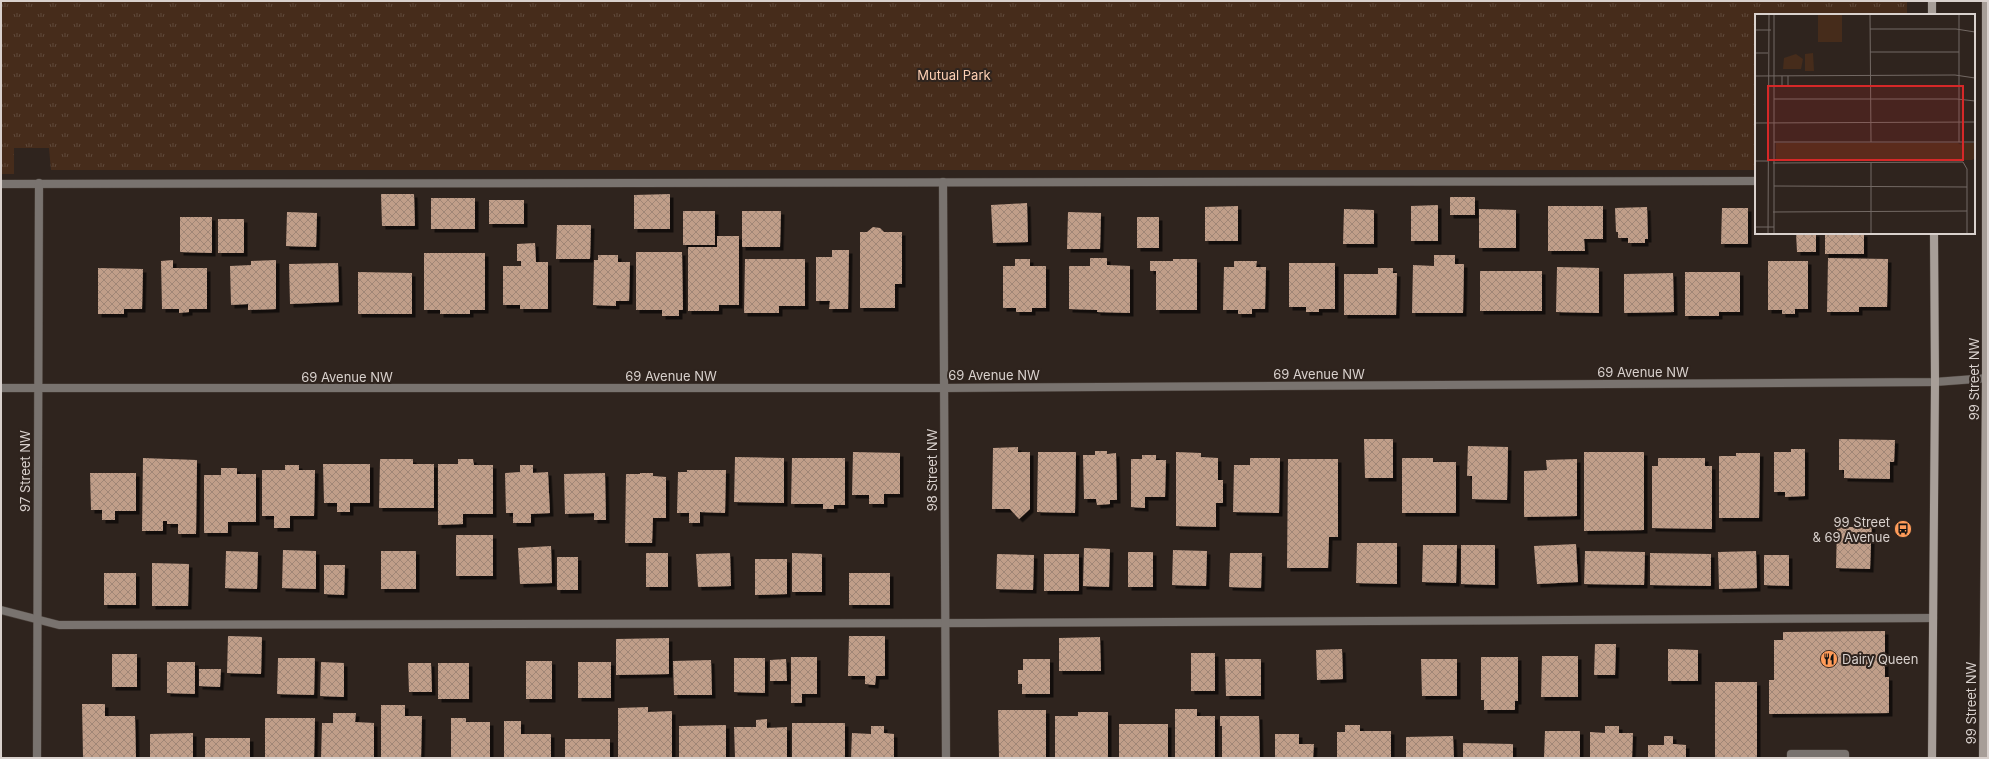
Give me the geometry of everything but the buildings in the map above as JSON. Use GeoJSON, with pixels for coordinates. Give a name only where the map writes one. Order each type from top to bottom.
{"type":"FeatureCollection","features":[{"type":"Feature","properties":{"kind":"main road"},"geometry":{"type":"LineString","coordinates":[[1932,1],[1932,14]]}},
{"type":"Feature","properties":{"kind":"main road","name":"99 Street NW"},"geometry":{"type":"LineString","coordinates":[[1983,758],[1987,378],[1986,1]]}},
{"type":"Feature","properties":{"kind":"main road"},"geometry":{"type":"LineString","coordinates":[[1932,758],[1934,234]]}},
{"type":"Feature","properties":{"kind":"street"},"geometry":{"type":"LineString","coordinates":[[1,184],[1755,181]]}},
{"type":"Feature","properties":{"kind":"street","name":"98 Street NW"},"geometry":{"type":"LineString","coordinates":[[943,182],[944,623],[946,758]]}},
{"type":"Feature","properties":{"kind":"street","name":"97 Street NW"},"geometry":{"type":"LineString","coordinates":[[37,758],[37,389],[39,183]]}},
{"type":"Feature","properties":{"kind":"street","name":"69 Avenue NW"},"geometry":{"type":"LineString","coordinates":[[1,388],[944,388],[1934,382],[1987,378]]}},
{"type":"Feature","properties":{"kind":"street"},"geometry":{"type":"LineString","coordinates":[[1,610],[37,618],[59,625],[944,623],[1933,618]]}},
{"type":"Feature","properties":{"kind":"street"},"geometry":{"type":"LineString","coordinates":[[1791,758],[1791,754],[1845,754],[1845,758]]}},
{"type":"Feature","properties":{"kind":"green space","name":"Mutual Park"},"geometry":{"type":"Polygon","coordinates":[[[1,1],[1907,1],[1907,14],[1755,14],[1755,170],[51,170],[49,148],[14,148],[14,174],[1,174],[1,1]]]}},
{"type":"Feature","properties":{"kind":"place","name":"99 Street & 69 Avenue"},"geometry":{"type":"Point","coordinates":[1903,529]}},
{"type":"Feature","properties":{"kind":"place","name":"Dairy Queen"},"geometry":{"type":"Point","coordinates":[1829,659]}}]}
